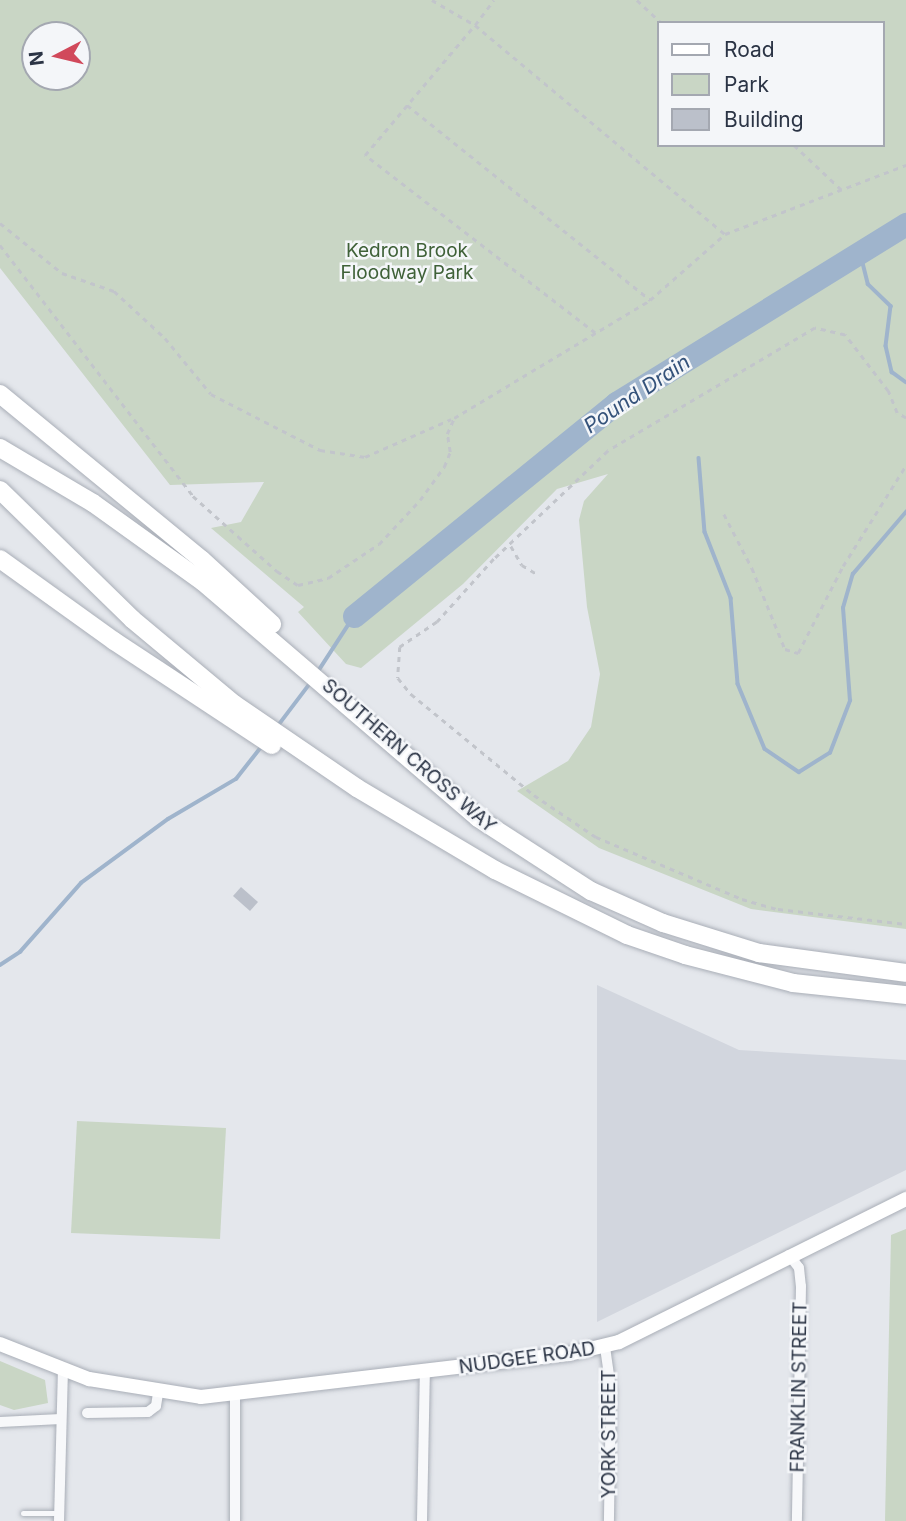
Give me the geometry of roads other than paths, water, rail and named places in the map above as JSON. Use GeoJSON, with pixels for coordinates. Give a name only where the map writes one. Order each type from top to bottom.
{"type":"FeatureCollection","features":[{"type":"Feature","properties":{"kind":"highway"},"geometry":{"type":"LineString","coordinates":[[0,394],[210,566],[290,647]]}},
{"type":"Feature","properties":{"kind":"highway"},"geometry":{"type":"LineString","coordinates":[[0,448],[149,542],[290,647]]}},
{"type":"Feature","properties":{"kind":"highway"},"geometry":{"type":"LineString","coordinates":[[0,490],[132,619],[255,726]]}},
{"type":"Feature","properties":{"kind":"highway"},"geometry":{"type":"LineString","coordinates":[[0,559],[114,641],[255,726]]}},
{"type":"Feature","properties":{"kind":"highway","name":"SOUTHERN CROSS WAY"},"geometry":{"type":"LineString","coordinates":[[290,647],[303,665],[478,818],[591,891],[663,923],[758,953],[906,973]]}},
{"type":"Feature","properties":{"kind":"highway","name":"SOUTHERN CROSS WAY"},"geometry":{"type":"LineString","coordinates":[[255,726],[495,870],[627,935],[734,970],[793,983],[906,995]]}},
{"type":"Feature","properties":{"kind":"main road","name":"NUDGEE ROAD"},"geometry":{"type":"LineString","coordinates":[[0,1344],[63,1371],[158,1394],[234,1395],[605,1347],[906,1199]]}},
{"type":"Feature","properties":{"kind":"street","name":"FRANKLIN STREET"},"geometry":{"type":"LineString","coordinates":[[789,1255],[799,1268],[802,1286],[797,1521]]}},
{"type":"Feature","properties":{"kind":"street","name":"YORK STREET"},"geometry":{"type":"LineString","coordinates":[[605,1347],[611,1389],[609,1521]]}},
{"type":"Feature","properties":{"kind":"street"},"geometry":{"type":"LineString","coordinates":[[59,1517],[63,1371]]}},
{"type":"Feature","properties":{"kind":"street"},"geometry":{"type":"LineString","coordinates":[[422,1521],[425,1371]]}},
{"type":"Feature","properties":{"kind":"street"},"geometry":{"type":"LineString","coordinates":[[87,1413],[148,1412],[156,1406],[158,1394]]}},
{"type":"Feature","properties":{"kind":"street"},"geometry":{"type":"LineString","coordinates":[[234,1395],[235,1521]]}},
{"type":"Feature","properties":{"kind":"street"},"geometry":{"type":"LineString","coordinates":[[0,1422],[61,1419]]}},
{"type":"Feature","properties":{"kind":"lane"},"geometry":{"type":"LineString","coordinates":[[23,1513],[59,1517]]}},
{"type":"Feature","properties":{"kind":"waterway","name":"Pound Drain"},"geometry":{"type":"LineString","coordinates":[[354,616],[616,403],[906,224]]}},
{"type":"Feature","properties":{"kind":"waterway"},"geometry":{"type":"LineString","coordinates":[[860,251],[868,284],[891,306],[886,346],[892,372],[906,382]]}},
{"type":"Feature","properties":{"kind":"waterway"},"geometry":{"type":"LineString","coordinates":[[699,458],[705,532],[731,598],[738,684],[765,749],[799,772],[830,753],[850,701],[843,608],[853,574],[906,512]]}},
{"type":"Feature","properties":{"kind":"waterway"},"geometry":{"type":"LineString","coordinates":[[317,673],[354,616]]}},
{"type":"Feature","properties":{"kind":"waterway"},"geometry":{"type":"LineString","coordinates":[[277,727],[311,682]]}},
{"type":"Feature","properties":{"kind":"waterway"},"geometry":{"type":"LineString","coordinates":[[0,965],[20,952],[81,883],[168,819],[236,779],[262,746]]}},
{"type":"Feature","properties":{"kind":"park label","name":"Kedron Brook Floodway Park"},"geometry":{"type":"Point","coordinates":[407,262]}}]}
